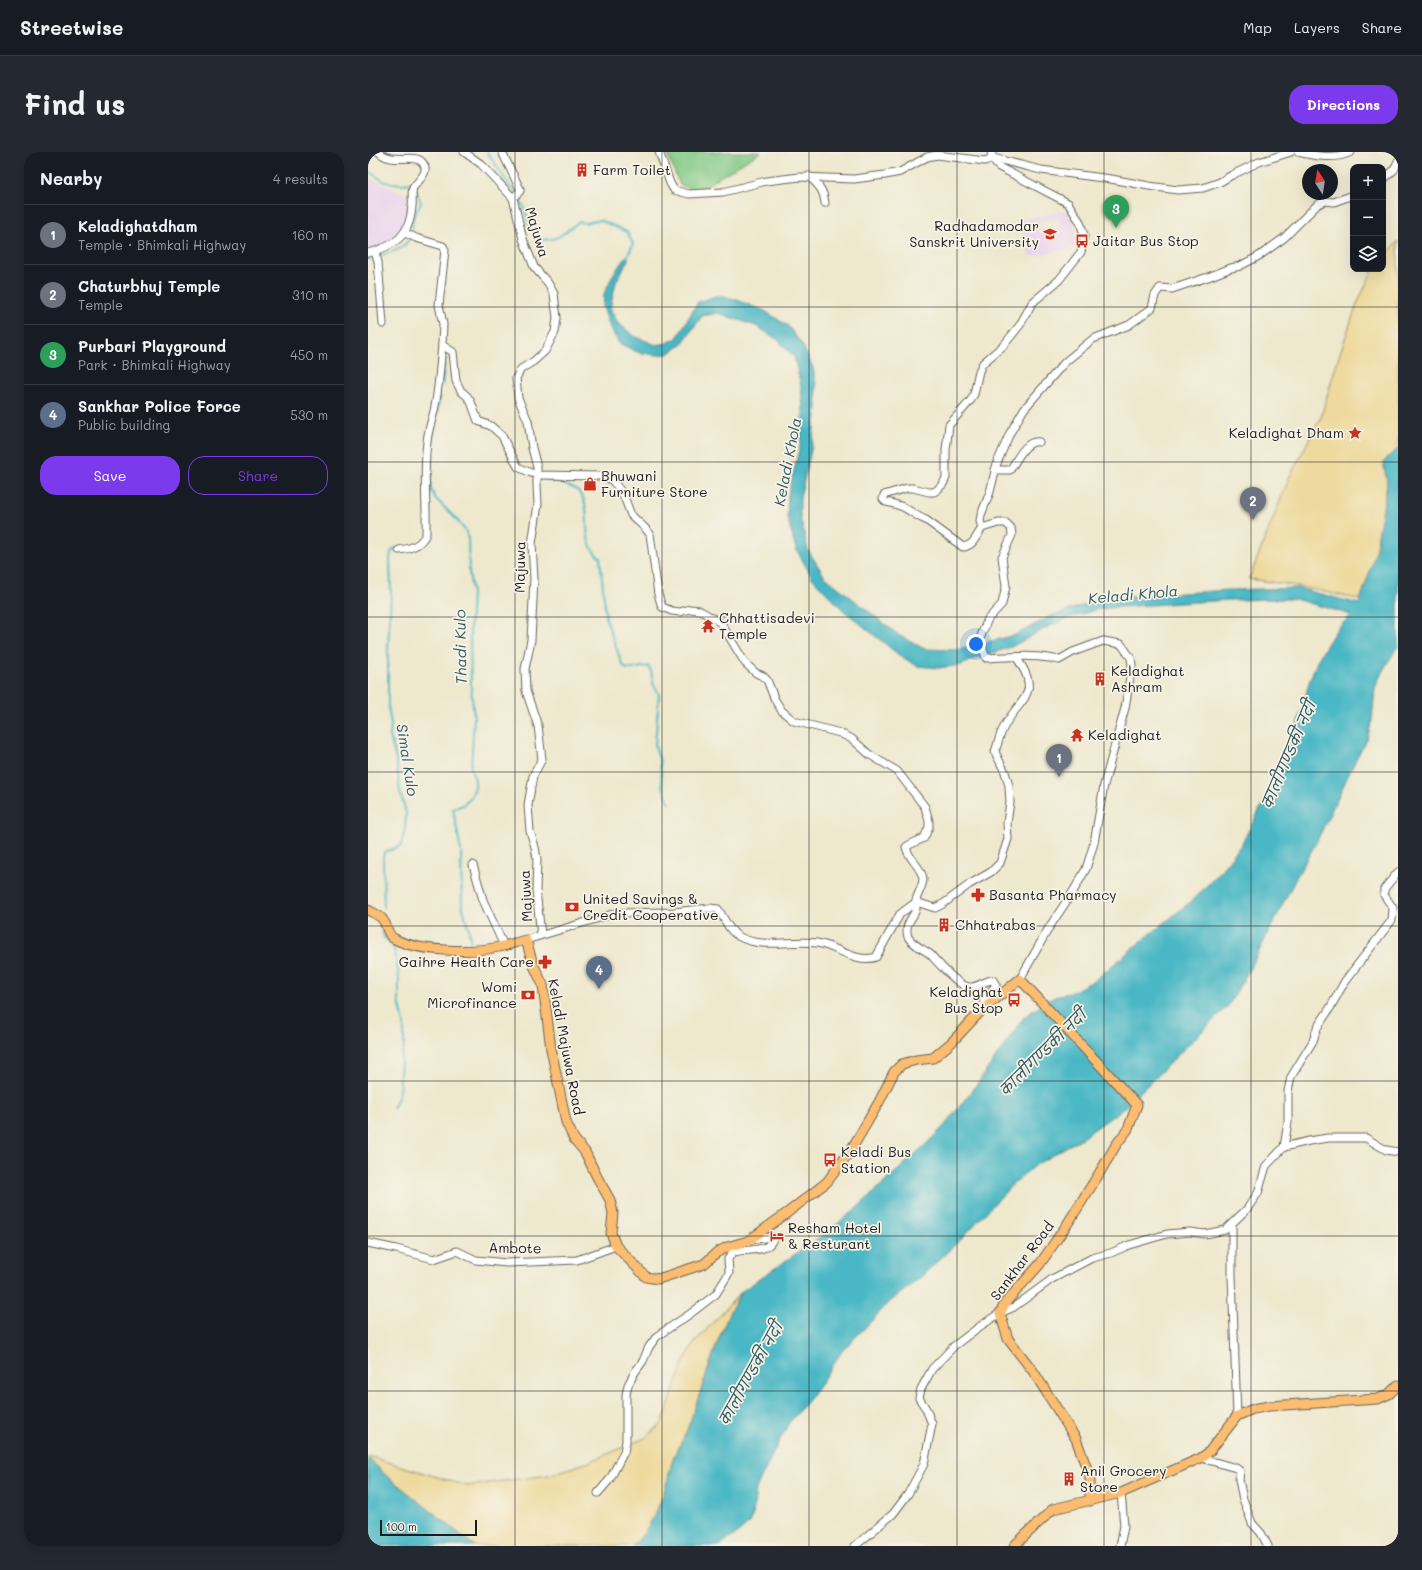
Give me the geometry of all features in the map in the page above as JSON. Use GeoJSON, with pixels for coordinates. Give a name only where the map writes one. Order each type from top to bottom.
{"type":"FeatureCollection","features":[{"type":"Feature","properties":{"kind":"main road"},"geometry":{"type":"LineString","coordinates":[[368,910],[384,921],[390,936],[415,947],[485,950],[526,940]]}},
{"type":"Feature","properties":{"kind":"main road","name":"Keladi Majuwa Road"},"geometry":{"type":"LineString","coordinates":[[526,940],[533,964],[543,985],[551,1049],[566,1122],[574,1139],[585,1152],[610,1200],[613,1212],[611,1233],[616,1246]]}},
{"type":"Feature","properties":{"kind":"main road"},"geometry":{"type":"LineString","coordinates":[[616,1246],[646,1277],[658,1279],[704,1264],[716,1253],[727,1247],[748,1241],[788,1213],[827,1182],[850,1150],[879,1102],[894,1072],[902,1064],[916,1060],[933,1058],[951,1043],[981,1011],[1020,979]]}},
{"type":"Feature","properties":{"kind":"main road","name":"Sankhar Road"},"geometry":{"type":"LineString","coordinates":[[1020,979],[1138,1106],[1128,1129],[1116,1145],[1068,1223],[1040,1264],[1006,1302],[1000,1313],[1008,1339],[1033,1371],[1076,1439],[1090,1477],[1090,1501]]}},
{"type":"Feature","properties":{"kind":"main road"},"geometry":{"type":"LineString","coordinates":[[1014,1546],[1053,1509],[1122,1493],[1201,1458],[1209,1452],[1237,1416],[1253,1409],[1269,1406],[1378,1399],[1389,1394],[1398,1385]]}},
{"type":"Feature","properties":{"kind":"street"},"geometry":{"type":"LineString","coordinates":[[379,152],[388,158],[417,158],[422,162],[425,168],[423,177],[414,188],[412,210],[406,234],[393,244],[371,253],[378,262],[383,324]]}},
{"type":"Feature","properties":{"kind":"street"},"geometry":{"type":"LineString","coordinates":[[464,152],[481,164],[513,198],[520,191],[520,188],[502,152]]}},
{"type":"Feature","properties":{"kind":"street"},"geometry":{"type":"LineString","coordinates":[[659,152],[674,190],[688,194],[723,192],[766,182],[809,176],[833,179],[854,179],[886,175],[900,172],[927,157],[937,154],[985,161],[992,155]]}},
{"type":"Feature","properties":{"kind":"street"},"geometry":{"type":"LineString","coordinates":[[992,155],[1041,170],[1178,190],[1203,188],[1220,182],[1259,162],[1291,152]]}},
{"type":"Feature","properties":{"kind":"street"},"geometry":{"type":"LineString","coordinates":[[1298,152],[1323,157],[1343,156],[1351,152]]}},
{"type":"Feature","properties":{"kind":"street"},"geometry":{"type":"LineString","coordinates":[[992,155],[999,167],[1007,173],[1039,187],[1068,203],[1080,222],[1084,235],[1081,252],[1059,280],[1032,303],[1020,325],[1004,345],[983,364],[979,371],[974,394],[971,400],[949,425],[946,450],[946,478],[943,484],[934,492],[907,488],[886,494],[883,497],[886,502],[897,504],[926,520],[963,547],[968,547],[973,544],[982,528],[998,523],[1006,523],[1011,528],[1012,535],[1002,557],[1006,586],[1002,604],[988,619],[980,640],[986,657],[1047,657],[1059,660],[1073,652],[1103,641],[1122,644],[1131,658],[1132,665],[1125,708],[1104,785],[1094,843],[1086,869],[1050,926],[1020,979]]}},
{"type":"Feature","properties":{"kind":"street"},"geometry":{"type":"LineString","coordinates":[[1386,177],[1394,170],[1398,162]]}},
{"type":"Feature","properties":{"kind":"street"},"geometry":{"type":"LineString","coordinates":[[809,176],[821,188],[826,203]]}},
{"type":"Feature","properties":{"kind":"street"},"geometry":{"type":"LineString","coordinates":[[982,528],[980,521],[981,515],[1010,433],[1024,410],[1065,362],[1093,339],[1129,325],[1152,308],[1155,296],[1160,288],[1172,289],[1240,266],[1277,244],[1318,204],[1326,201],[1334,202],[1350,196]]}},
{"type":"Feature","properties":{"kind":"street","name":"Majuwa"},"geometry":{"type":"LineString","coordinates":[[513,198],[523,239],[534,267],[548,282],[554,294],[557,318],[555,332],[545,351],[534,361],[521,369],[516,378],[518,398],[528,421],[532,448],[538,467],[538,504],[532,544],[534,579],[531,640],[525,669],[526,691],[538,726],[542,759],[533,776],[528,805],[530,831],[536,847],[536,890],[541,935]]}},
{"type":"Feature","properties":{"kind":"street"},"geometry":{"type":"LineString","coordinates":[[399,550],[410,549],[424,539],[426,534],[426,497],[424,475],[428,430],[435,408],[443,346],[443,324],[439,305],[445,250],[443,246],[406,234]]}},
{"type":"Feature","properties":{"kind":"street"},"geometry":{"type":"LineString","coordinates":[[443,346],[453,352],[456,381],[461,391],[471,402],[478,421],[491,426],[502,436],[518,467],[537,475],[602,476],[612,480],[622,494],[631,515],[650,534],[658,594],[662,607],[680,612],[690,609],[699,610],[721,623],[745,663],[756,673],[763,676],[766,680],[782,711],[794,721],[840,733],[852,739],[870,755],[897,771],[925,807],[929,821],[929,827],[924,838],[906,847],[907,853],[919,869],[923,880],[916,902],[916,909],[909,920],[907,928],[908,938],[929,954],[946,971],[965,985],[970,987],[990,980],[995,982],[996,985],[985,998],[981,1011]]}},
{"type":"Feature","properties":{"kind":"street"},"geometry":{"type":"LineString","coordinates":[[996,470],[1010,470],[1026,446],[1034,441],[1039,442]]}},
{"type":"Feature","properties":{"kind":"street"},"geometry":{"type":"LineString","coordinates":[[916,902],[935,908],[943,904],[970,884],[991,872],[1000,863],[1008,839],[1007,823],[1010,802],[1006,772],[995,752],[1002,731],[1021,704],[1029,689],[1026,672],[1016,657]]}},
{"type":"Feature","properties":{"kind":"street"},"geometry":{"type":"LineString","coordinates":[[473,865],[483,900],[504,946]]}},
{"type":"Feature","properties":{"kind":"street"},"geometry":{"type":"LineString","coordinates":[[1284,1147],[1288,1122],[1288,1091],[1292,1077],[1313,1041],[1317,1028],[1345,981],[1392,920],[1394,908],[1384,895],[1384,889],[1398,872]]}},
{"type":"Feature","properties":{"kind":"street"},"geometry":{"type":"LineString","coordinates":[[526,940],[616,913],[674,912],[710,908],[718,909],[730,930],[739,937],[757,942],[817,943],[858,957],[869,959],[876,957],[880,952],[900,914],[916,902]]}},
{"type":"Feature","properties":{"kind":"street"},"geometry":{"type":"LineString","coordinates":[[855,1546],[893,1514],[908,1494],[924,1464],[932,1424],[926,1409],[919,1398],[921,1389],[932,1369],[954,1346],[979,1327],[1000,1313],[1014,1307],[1052,1279],[1092,1258],[1167,1234],[1190,1232],[1204,1234],[1225,1230],[1246,1209],[1258,1194],[1266,1166],[1284,1147],[1328,1138],[1366,1138],[1386,1150],[1398,1152]]}},
{"type":"Feature","properties":{"kind":"street"},"geometry":{"type":"LineString","coordinates":[[1232,1224],[1232,1276],[1237,1416]]}},
{"type":"Feature","properties":{"kind":"street"},"geometry":{"type":"LineString","coordinates":[[598,1493],[610,1479],[624,1452],[626,1441],[626,1396],[628,1385],[643,1361],[649,1347],[657,1336],[663,1331],[690,1314],[716,1294],[729,1273],[728,1259],[732,1253],[742,1250],[758,1250],[769,1244],[772,1239],[771,1237],[748,1241]]}},
{"type":"Feature","properties":{"kind":"street","name":"Ambote"},"geometry":{"type":"LineString","coordinates":[[368,1243],[434,1259],[457,1251],[476,1260],[507,1263],[577,1260],[616,1246]]}},
{"type":"Feature","properties":{"kind":"street"},"geometry":{"type":"LineString","coordinates":[[1201,1458],[1236,1468],[1240,1471],[1238,1480],[1243,1500],[1252,1523],[1261,1533],[1268,1546]]}},
{"type":"Feature","properties":{"kind":"street"},"geometry":{"type":"LineString","coordinates":[[1120,1546],[1124,1526],[1122,1493]]}},
{"type":"Feature","properties":{"kind":"shaded area"},"geometry":{"type":"Polygon","coordinates":[[[368,178],[410,196],[410,206],[404,229],[397,240],[368,252],[368,178]]]}},
{"type":"Feature","properties":{"kind":"shaded area","name":"Radhadamodar Sanskrit University"},"geometry":{"type":"Polygon","coordinates":[[[1071,210],[1078,247],[1029,257],[1021,220],[1071,210]],[[1059,219],[1033,222],[1034,230],[1060,226],[1059,219]]]}},
{"type":"Feature","properties":{"kind":"green space"},"geometry":{"type":"Polygon","coordinates":[[[666,152],[761,152],[697,191],[680,185],[666,152]]]}},
{"type":"Feature","properties":{"kind":"sand","name":"Keladighat Dham"},"geometry":{"type":"Polygon","coordinates":[[[1398,241],[1398,449],[1387,458],[1384,468],[1387,480],[1386,491],[1375,554],[1362,600],[1298,586],[1249,579],[1290,476],[1321,417],[1337,362],[1357,304],[1372,272],[1386,272],[1386,255],[1398,241]]]}},
{"type":"Feature","properties":{"kind":"sand"},"geometry":{"type":"Polygon","coordinates":[[[742,1291],[717,1342],[693,1414],[683,1439],[674,1455],[658,1508],[651,1522],[633,1546],[475,1546],[388,1477],[368,1458],[368,1456],[467,1486],[549,1475],[589,1462],[645,1438],[662,1424],[684,1361],[695,1342],[742,1291]]]}},
{"type":"Feature","properties":{"kind":"water","name":"कालीगण्डकी नदी"},"geometry":{"type":"Polygon","coordinates":[[[625,257],[628,258],[628,260],[616,282],[610,308],[617,322],[634,336],[656,345],[667,343],[677,338],[698,302],[716,296],[732,298],[765,311],[788,326],[803,346],[813,368],[816,384],[817,409],[811,450],[800,498],[800,516],[808,550],[825,577],[900,636],[925,649],[957,650],[1015,635],[1051,616],[1099,600],[1136,596],[1228,590],[1298,588],[1359,604],[1375,554],[1386,491],[1387,480],[1384,463],[1387,458],[1398,449],[1398,646],[1382,672],[1375,688],[1372,720],[1367,739],[1316,843],[1297,876],[1252,965],[1228,1006],[1124,1108],[1082,1138],[1034,1166],[1012,1185],[959,1241],[921,1277],[890,1302],[842,1351],[817,1389],[789,1423],[780,1439],[756,1489],[753,1515],[748,1524],[719,1546],[633,1546],[643,1535],[657,1511],[664,1493],[674,1456],[686,1433],[716,1347],[730,1311],[742,1291],[830,1230],[859,1206],[924,1146],[945,1125],[977,1084],[1024,1017],[1047,1001],[1059,995],[1070,993],[1095,980],[1194,899],[1218,874],[1241,845],[1281,769],[1301,712],[1310,679],[1318,659],[1336,630],[1351,615],[1295,599],[1228,600],[1119,607],[1095,610],[1072,617],[1048,627],[1011,647],[978,657],[961,665],[939,668],[917,666],[899,655],[843,610],[813,579],[796,549],[787,517],[788,494],[800,446],[803,411],[801,386],[794,357],[778,340],[756,326],[718,313],[702,316],[681,345],[668,354],[655,355],[637,352],[619,343],[610,328],[603,307],[604,294],[613,275],[625,257]]]}},
{"type":"Feature","properties":{"kind":"water"},"geometry":{"type":"Polygon","coordinates":[[[368,1458],[388,1477],[475,1546],[368,1546],[368,1458]]]}},
{"type":"Feature","properties":{"kind":"waterway","name":"Keladi Khola"},"geometry":{"type":"LineString","coordinates":[[487,152],[524,207],[530,226],[537,239],[545,240],[556,238],[579,222],[585,223],[600,220],[627,232],[633,244],[626,260]]}},
{"type":"Feature","properties":{"kind":"waterway"},"geometry":{"type":"LineString","coordinates":[[368,171],[385,182],[402,184],[413,183]]}},
{"type":"Feature","properties":{"kind":"waterway"},"geometry":{"type":"LineString","coordinates":[[368,259],[394,251],[400,248],[409,239],[412,233],[415,214],[421,203],[416,188]]}},
{"type":"Feature","properties":{"kind":"waterway","name":"Thadi Kulo"},"geometry":{"type":"LineString","coordinates":[[442,385],[446,352]]}},
{"type":"Feature","properties":{"kind":"waterway","name":"Thadi Kulo"},"geometry":{"type":"LineString","coordinates":[[440,397],[430,456],[431,489],[436,499],[457,520],[467,533],[472,593],[470,633],[471,686],[474,718],[471,769],[475,780],[475,788],[470,799],[463,805],[453,809],[461,851],[462,905],[469,930],[471,945]]}},
{"type":"Feature","properties":{"kind":"waterway"},"geometry":{"type":"LineString","coordinates":[[545,479],[558,482],[575,489],[584,500],[589,542],[593,550],[600,558],[606,619],[622,664],[625,668],[631,669],[648,666],[651,671],[653,683],[659,694],[655,746],[660,762],[662,785],[670,804]]}},
{"type":"Feature","properties":{"kind":"waterway","name":"Simal Kulo"},"geometry":{"type":"LineString","coordinates":[[429,500],[430,490]]}},
{"type":"Feature","properties":{"kind":"waterway","name":"Simal Kulo"},"geometry":{"type":"LineString","coordinates":[[417,547],[419,548],[427,540]]}},
{"type":"Feature","properties":{"kind":"waterway","name":"Simal Kulo"},"geometry":{"type":"LineString","coordinates":[[384,908],[383,856],[385,852],[401,846],[405,829],[406,813],[400,792],[396,759],[390,736],[391,724],[388,706],[388,649],[391,593],[390,558],[392,550],[397,548]]}},
{"type":"Feature","properties":{"kind":"waterway","name":"Simal Kulo"},"geometry":{"type":"LineString","coordinates":[[380,924],[384,937],[392,944],[395,953],[399,977],[399,1001],[404,1023],[404,1047],[401,1060],[399,1096],[393,1108]]}},
{"type":"Feature","properties":{"kind":"place","name":"Farm Toilet"},"geometry":{"type":"Point","coordinates":[582,170]}},
{"type":"Feature","properties":{"kind":"place","name":"Purbari Playground"},"geometry":{"type":"Point","coordinates":[1116,228]}},
{"type":"Feature","properties":{"kind":"place","name":"Radhadamodar Sanskrit University"},"geometry":{"type":"Point","coordinates":[1050,234]}},
{"type":"Feature","properties":{"kind":"place","name":"Jaitar Bus Stop"},"geometry":{"type":"Point","coordinates":[1082,241]}},
{"type":"Feature","properties":{"kind":"place","name":"Keladighat Dham"},"geometry":{"type":"Point","coordinates":[1355,433]}},
{"type":"Feature","properties":{"kind":"place","name":"Bhuwani Furniture Store"},"geometry":{"type":"Point","coordinates":[590,484]}},
{"type":"Feature","properties":{"kind":"place","name":"Chaturbhuj Temple"},"geometry":{"type":"Point","coordinates":[1253,520]}},
{"type":"Feature","properties":{"kind":"place","name":"Chhattisadevi Temple"},"geometry":{"type":"Point","coordinates":[708,626]}},
{"type":"Feature","properties":{"kind":"place","name":"Keladighat Ashram"},"geometry":{"type":"Point","coordinates":[1100,679]}},
{"type":"Feature","properties":{"kind":"place","name":"Keladighat"},"geometry":{"type":"Point","coordinates":[1077,735]}},
{"type":"Feature","properties":{"kind":"place","name":"Keladighatdham"},"geometry":{"type":"Point","coordinates":[1059,777]}},
{"type":"Feature","properties":{"kind":"place","name":"Basanta Pharmacy"},"geometry":{"type":"Point","coordinates":[978,895]}},
{"type":"Feature","properties":{"kind":"place","name":"United Savings & Credit Cooperative"},"geometry":{"type":"Point","coordinates":[572,907]}},
{"type":"Feature","properties":{"kind":"place","name":"Chhatrabas"},"geometry":{"type":"Point","coordinates":[944,925]}},
{"type":"Feature","properties":{"kind":"place","name":"Gaihre Health Care"},"geometry":{"type":"Point","coordinates":[545,962]}},
{"type":"Feature","properties":{"kind":"place","name":"Sankhar Police Force"},"geometry":{"type":"Point","coordinates":[599,989]}},
{"type":"Feature","properties":{"kind":"place","name":"Womi Microfinance"},"geometry":{"type":"Point","coordinates":[528,995]}},
{"type":"Feature","properties":{"kind":"place","name":"Keladighat Bus Stop"},"geometry":{"type":"Point","coordinates":[1014,1000]}},
{"type":"Feature","properties":{"kind":"place","name":"Keladi Bus Station"},"geometry":{"type":"Point","coordinates":[830,1160]}},
{"type":"Feature","properties":{"kind":"place","name":"Resham Hotel & Resturant"},"geometry":{"type":"Point","coordinates":[777,1236]}},
{"type":"Feature","properties":{"kind":"place","name":"Anil Grocery Store"},"geometry":{"type":"Point","coordinates":[1069,1479]}}]}
